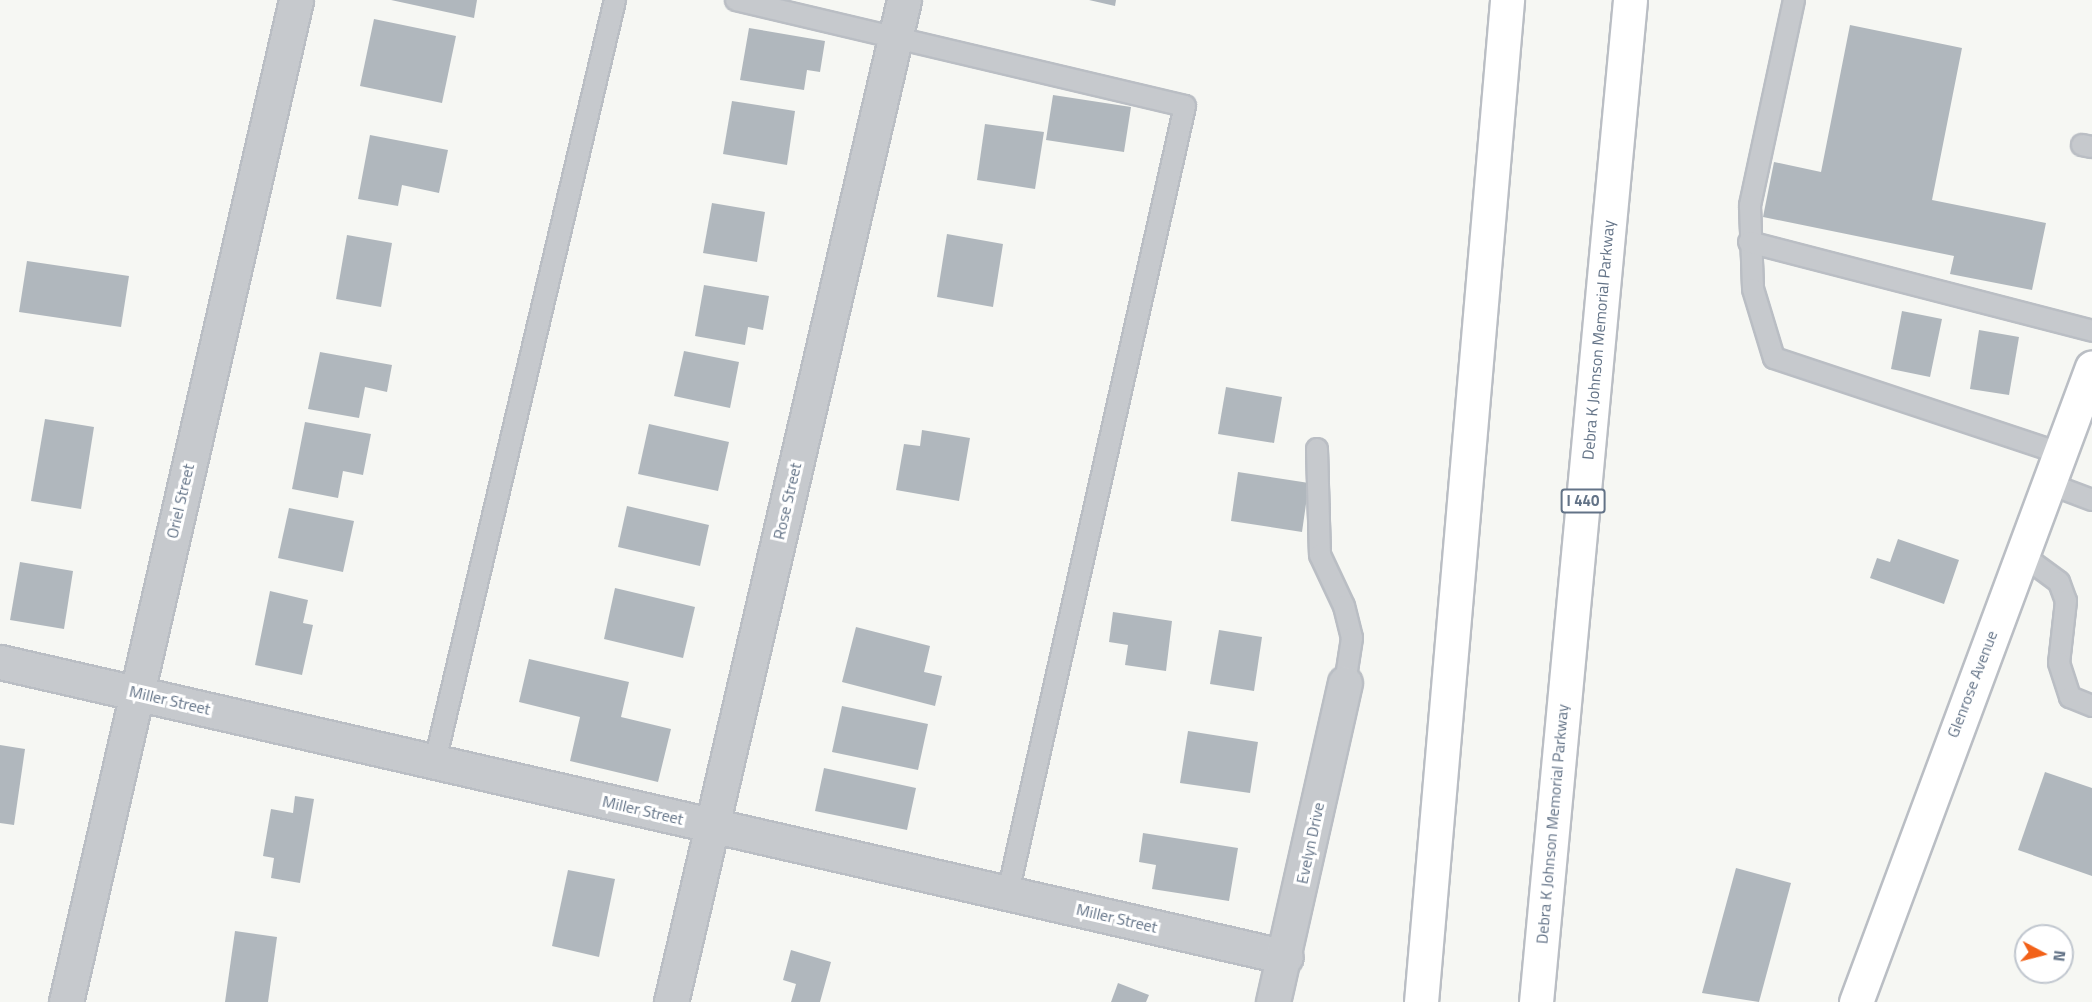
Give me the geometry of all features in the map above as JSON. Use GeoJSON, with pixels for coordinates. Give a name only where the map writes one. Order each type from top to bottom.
{"type":"FeatureCollection","features":[{"type":"Feature","properties":{"kind":"main road"},"geometry":{"type":"LineString","coordinates":[[1421,1002],[1507,0]]}},
{"type":"Feature","properties":{"kind":"main road","name":"Debra K Johnson Memorial Parkway"},"geometry":{"type":"LineString","coordinates":[[1536,1002],[1630,0]]}},
{"type":"Feature","properties":{"kind":"main road","name":"Glenrose Avenue"},"geometry":{"type":"LineString","coordinates":[[1856,1002],[2092,368]]}},
{"type":"Feature","properties":{"kind":"street","name":"Oriel Street"},"geometry":{"type":"LineString","coordinates":[[66,1002],[296,0]]}},
{"type":"Feature","properties":{"kind":"street","name":"Rose Street"},"geometry":{"type":"LineString","coordinates":[[671,1002],[904,0]]}},
{"type":"Feature","properties":{"kind":"street","name":"Miller Street"},"geometry":{"type":"LineString","coordinates":[[0,662],[1286,957]]}},
{"type":"Feature","properties":{"kind":"street","name":"Evelyn Drive"},"geometry":{"type":"LineString","coordinates":[[1273,1002],[1286,957],[1345,683]]}},
{"type":"Feature","properties":{"kind":"lane"},"geometry":{"type":"LineString","coordinates":[[435,761],[615,0]]}},
{"type":"Feature","properties":{"kind":"lane"},"geometry":{"type":"LineString","coordinates":[[736,0],[1185,106],[1008,893]]}},
{"type":"Feature","properties":{"kind":"lane"},"geometry":{"type":"LineString","coordinates":[[1794,0],[1750,206],[1749,242],[1761,327],[1774,358],[2059,453]]}},
{"type":"Feature","properties":{"kind":"lane"},"geometry":{"type":"LineString","coordinates":[[1749,242],[2092,331]]}},
{"type":"Feature","properties":{"kind":"lane"},"geometry":{"type":"LineString","coordinates":[[1317,449],[1320,555],[1344,606],[1352,638],[1345,683]]}},
{"type":"Feature","properties":{"kind":"lane"},"geometry":{"type":"LineString","coordinates":[[2048,483],[2092,500]]}},
{"type":"Feature","properties":{"kind":"lane"},"geometry":{"type":"LineString","coordinates":[[2021,554],[2059,582],[2066,601],[2059,663],[2070,697],[2092,706]]}},
{"type":"Feature","properties":{"kind":"building"},"geometry":{"type":"Polygon","coordinates":[[[391,0],[477,0],[474,18],[391,0]]]}},
{"type":"Feature","properties":{"kind":"building"},"geometry":{"type":"Polygon","coordinates":[[[1089,0],[1116,0],[1115,6],[1089,0]]]}},
{"type":"Feature","properties":{"kind":"building"},"geometry":{"type":"Polygon","coordinates":[[[374,19],[456,36],[442,103],[360,86],[374,19]]]}},
{"type":"Feature","properties":{"kind":"building"},"geometry":{"type":"Polygon","coordinates":[[[1850,25],[1962,48],[1932,200],[2046,223],[2032,290],[1950,274],[1954,256],[1763,217],[1774,162],[1821,172],[1850,25]]]}},
{"type":"Feature","properties":{"kind":"building"},"geometry":{"type":"Polygon","coordinates":[[[749,28],[825,41],[820,72],[807,70],[804,90],[740,80],[749,28]]]}},
{"type":"Feature","properties":{"kind":"building"},"geometry":{"type":"Polygon","coordinates":[[[1053,95],[1131,107],[1124,152],[1046,140],[1053,95]]]}},
{"type":"Feature","properties":{"kind":"building"},"geometry":{"type":"Polygon","coordinates":[[[732,101],[795,111],[787,165],[723,154],[732,101]]]}},
{"type":"Feature","properties":{"kind":"building"},"geometry":{"type":"Polygon","coordinates":[[[985,124],[1044,132],[1035,189],[977,180],[985,124]]]}},
{"type":"Feature","properties":{"kind":"building"},"geometry":{"type":"Polygon","coordinates":[[[370,135],[448,150],[439,193],[402,185],[398,206],[358,199],[370,135]]]}},
{"type":"Feature","properties":{"kind":"building"},"geometry":{"type":"Polygon","coordinates":[[[712,203],[765,212],[757,262],[703,253],[712,203]]]}},
{"type":"Feature","properties":{"kind":"building"},"geometry":{"type":"Polygon","coordinates":[[[947,234],[1003,244],[993,307],[937,297],[947,234]]]}},
{"type":"Feature","properties":{"kind":"building"},"geometry":{"type":"Polygon","coordinates":[[[347,235],[392,243],[381,307],[336,299],[347,235]]]}},
{"type":"Feature","properties":{"kind":"building"},"geometry":{"type":"Polygon","coordinates":[[[27,261],[129,276],[121,327],[19,312],[27,261]]]}},
{"type":"Feature","properties":{"kind":"building"},"geometry":{"type":"Polygon","coordinates":[[[704,285],[769,296],[763,330],[748,327],[745,345],[695,336],[704,285]]]}},
{"type":"Feature","properties":{"kind":"building"},"geometry":{"type":"Polygon","coordinates":[[[1902,311],[1942,319],[1930,377],[1891,369],[1902,311]]]}},
{"type":"Feature","properties":{"kind":"building"},"geometry":{"type":"Polygon","coordinates":[[[1979,330],[2019,337],[2009,395],[1970,389],[1979,330]]]}},
{"type":"Feature","properties":{"kind":"building"},"geometry":{"type":"Polygon","coordinates":[[[684,351],[739,362],[730,408],[674,396],[684,351]]]}},
{"type":"Feature","properties":{"kind":"building"},"geometry":{"type":"Polygon","coordinates":[[[320,352],[392,365],[387,392],[365,387],[359,418],[308,409],[320,352]]]}},
{"type":"Feature","properties":{"kind":"building"},"geometry":{"type":"Polygon","coordinates":[[[1226,387],[1282,397],[1274,443],[1218,434],[1226,387]]]}},
{"type":"Feature","properties":{"kind":"building"},"geometry":{"type":"Polygon","coordinates":[[[45,419],[94,427],[81,509],[31,501],[45,419]]]}},
{"type":"Feature","properties":{"kind":"building"},"geometry":{"type":"Polygon","coordinates":[[[305,422],[371,434],[363,475],[343,471],[338,498],[292,489],[305,422]]]}},
{"type":"Feature","properties":{"kind":"building"},"geometry":{"type":"Polygon","coordinates":[[[649,424],[729,442],[718,491],[638,474],[649,424]]]}},
{"type":"Feature","properties":{"kind":"building"},"geometry":{"type":"Polygon","coordinates":[[[922,430],[970,438],[959,501],[896,490],[904,444],[920,446],[922,430]]]}},
{"type":"Feature","properties":{"kind":"building"},"geometry":{"type":"Polygon","coordinates":[[[1238,472],[1309,483],[1302,532],[1231,521],[1238,472]]]}},
{"type":"Feature","properties":{"kind":"building"},"geometry":{"type":"Polygon","coordinates":[[[627,506],[709,525],[700,566],[618,547],[627,506]]]}},
{"type":"Feature","properties":{"kind":"building"},"geometry":{"type":"Polygon","coordinates":[[[289,508],[354,521],[343,572],[278,558],[289,508]]]}},
{"type":"Feature","properties":{"kind":"building"},"geometry":{"type":"Polygon","coordinates":[[[1898,539],[1959,560],[1944,604],[1870,578],[1877,558],[1890,562],[1898,539]]]}},
{"type":"Feature","properties":{"kind":"building"},"geometry":{"type":"Polygon","coordinates":[[[20,562],[73,571],[64,629],[10,620],[20,562]]]}},
{"type":"Feature","properties":{"kind":"building"},"geometry":{"type":"Polygon","coordinates":[[[615,588],[695,607],[683,658],[604,639],[615,588]]]}},
{"type":"Feature","properties":{"kind":"building"},"geometry":{"type":"Polygon","coordinates":[[[270,591],[308,600],[303,623],[313,625],[302,675],[255,665],[270,591]]]}},
{"type":"Feature","properties":{"kind":"building"},"geometry":{"type":"Polygon","coordinates":[[[1113,612],[1172,621],[1166,671],[1125,665],[1128,645],[1109,642],[1113,612]]]}},
{"type":"Feature","properties":{"kind":"building"},"geometry":{"type":"Polygon","coordinates":[[[856,627],[930,646],[924,672],[942,676],[935,706],[842,682],[856,627]]]}},
{"type":"Feature","properties":{"kind":"building"},"geometry":{"type":"Polygon","coordinates":[[[1219,630],[1262,637],[1254,691],[1210,684],[1219,630]]]}},
{"type":"Feature","properties":{"kind":"building"},"geometry":{"type":"Polygon","coordinates":[[[529,659],[629,682],[621,717],[671,729],[658,782],[570,761],[580,717],[519,702],[529,659]]]}},
{"type":"Feature","properties":{"kind":"building"},"geometry":{"type":"Polygon","coordinates":[[[842,706],[928,724],[918,770],[832,752],[842,706]]]}},
{"type":"Feature","properties":{"kind":"building"},"geometry":{"type":"Polygon","coordinates":[[[1188,731],[1258,742],[1250,793],[1180,783],[1188,731]]]}},
{"type":"Feature","properties":{"kind":"building"},"geometry":{"type":"Polygon","coordinates":[[[0,745],[25,749],[14,825],[0,823],[0,745]]]}},
{"type":"Feature","properties":{"kind":"building"},"geometry":{"type":"Polygon","coordinates":[[[824,768],[916,788],[907,830],[815,811],[824,768]]]}},
{"type":"Feature","properties":{"kind":"building"},"geometry":{"type":"Polygon","coordinates":[[[2045,772],[2092,788],[2092,876],[2018,850],[2045,772]]]}},
{"type":"Feature","properties":{"kind":"building"},"geometry":{"type":"Polygon","coordinates":[[[295,796],[314,799],[300,883],[271,878],[274,858],[263,856],[271,809],[293,813],[295,796]]]}},
{"type":"Feature","properties":{"kind":"building"},"geometry":{"type":"Polygon","coordinates":[[[1143,833],[1238,848],[1229,901],[1152,889],[1156,865],[1139,862],[1143,833]]]}},
{"type":"Feature","properties":{"kind":"building"},"geometry":{"type":"Polygon","coordinates":[[[1736,868],[1791,883],[1759,1002],[1702,993],[1736,868]]]}},
{"type":"Feature","properties":{"kind":"building"},"geometry":{"type":"Polygon","coordinates":[[[568,870],[615,879],[599,957],[552,946],[568,870]]]}},
{"type":"Feature","properties":{"kind":"building"},"geometry":{"type":"Polygon","coordinates":[[[235,931],[277,937],[268,1002],[225,1002],[235,931]]]}},
{"type":"Feature","properties":{"kind":"building"},"geometry":{"type":"Polygon","coordinates":[[[791,950],[831,962],[820,1002],[791,1002],[796,984],[783,980],[791,950]]]}},
{"type":"Feature","properties":{"kind":"building"},"geometry":{"type":"Polygon","coordinates":[[[1118,983],[1149,995],[1146,1002],[1111,1002],[1118,983]]]}}]}
